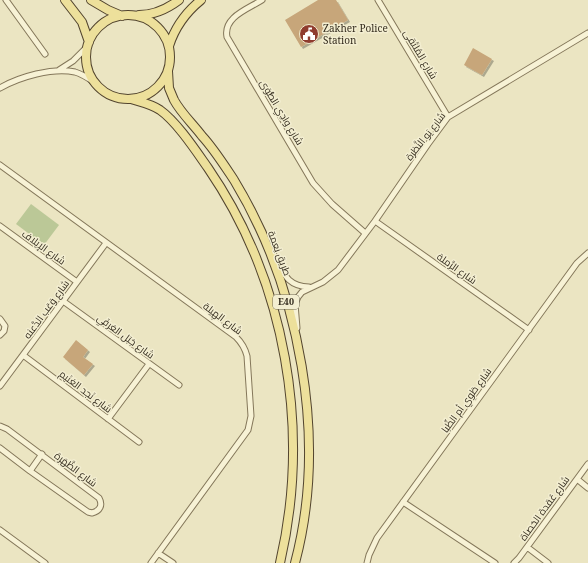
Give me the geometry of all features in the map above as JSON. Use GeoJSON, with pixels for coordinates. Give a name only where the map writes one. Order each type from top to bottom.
{"type":"FeatureCollection","features":[{"type":"Feature","properties":{"kind":"main road"},"geometry":{"type":"LineString","coordinates":[[65,0],[82,22],[88,45],[87,66],[94,82],[108,94],[119,99],[143,97],[154,90],[162,82],[168,71],[170,59],[169,46],[164,35],[156,26],[146,19],[134,16]]}},
{"type":"Feature","properties":{"kind":"main road"},"geometry":{"type":"LineString","coordinates":[[91,0],[122,16]]}},
{"type":"Feature","properties":{"kind":"main road"},"geometry":{"type":"LineString","coordinates":[[88,45],[96,31],[105,23],[122,16],[134,16],[164,10],[179,0]]}},
{"type":"Feature","properties":{"kind":"main road"},"geometry":{"type":"LineString","coordinates":[[169,46],[180,22],[201,0]]}},
{"type":"Feature","properties":{"kind":"main road","name":"طريق نِعمة"},"geometry":{"type":"LineString","coordinates":[[168,71],[169,88],[174,100],[225,166],[243,196],[275,267],[287,305],[300,363],[307,419],[308,472],[304,516],[295,563]]}},
{"type":"Feature","properties":{"kind":"main road","name":"E40"},"geometry":{"type":"LineString","coordinates":[[131,99],[147,104],[165,114],[203,160],[222,189],[240,221],[256,257],[269,294],[280,332],[286,364],[290,390],[292,432],[291,495],[280,563]]}},
{"type":"Feature","properties":{"kind":"street"},"geometry":{"type":"LineString","coordinates":[[6,0],[45,54]]}},
{"type":"Feature","properties":{"kind":"street","name":"شارع وادِي الطُّوَى"},"geometry":{"type":"LineString","coordinates":[[262,0],[231,20],[226,28],[227,37],[313,183],[332,204],[365,233]]}},
{"type":"Feature","properties":{"kind":"street","name":"شارع المُلتَقى"},"geometry":{"type":"LineString","coordinates":[[378,0],[448,117]]}},
{"type":"Feature","properties":{"kind":"street","name":"شارع يَو النَّظرة"},"geometry":{"type":"LineString","coordinates":[[300,363],[295,304],[298,297],[302,292],[323,282],[338,270],[448,117],[588,33]]}},
{"type":"Feature","properties":{"kind":"street"},"geometry":{"type":"LineString","coordinates":[[0,88],[18,80],[58,70],[73,62],[88,45]]}},
{"type":"Feature","properties":{"kind":"street"},"geometry":{"type":"LineString","coordinates":[[58,70],[77,73],[94,82]]}},
{"type":"Feature","properties":{"kind":"street","name":"شارع الهِيلة"},"geometry":{"type":"LineString","coordinates":[[0,165],[236,337],[242,344],[247,356],[251,416],[248,430],[151,563]]}},
{"type":"Feature","properties":{"kind":"street","name":"شارع الرَّملة"},"geometry":{"type":"LineString","coordinates":[[375,220],[529,330]]}},
{"type":"Feature","properties":{"kind":"street","name":"شارع الإيلاف"},"geometry":{"type":"LineString","coordinates":[[0,226],[77,282]]}},
{"type":"Feature","properties":{"kind":"street"},"geometry":{"type":"LineString","coordinates":[[260,231],[288,281],[297,286],[310,287]]}},
{"type":"Feature","properties":{"kind":"street","name":"شارع وَعَب الدَّعنه"},"geometry":{"type":"LineString","coordinates":[[0,386],[106,243]]}},
{"type":"Feature","properties":{"kind":"street","name":"شارع طَوِي أم الظِّبا"},"geometry":{"type":"LineString","coordinates":[[367,563],[377,538],[577,264],[588,253]]}},
{"type":"Feature","properties":{"kind":"street","name":"شارع جَبَل العَرفَي"},"geometry":{"type":"LineString","coordinates":[[63,301],[179,385]]}},
{"type":"Feature","properties":{"kind":"street"},"geometry":{"type":"LineString","coordinates":[[0,319],[4,323],[4,328],[0,335]]}},
{"type":"Feature","properties":{"kind":"street","name":"شارع نَجد الغنَيم"},"geometry":{"type":"LineString","coordinates":[[23,355],[139,442]]}},
{"type":"Feature","properties":{"kind":"street"},"geometry":{"type":"LineString","coordinates":[[108,419],[149,364]]}},
{"type":"Feature","properties":{"kind":"street","name":"شارع الظَّهَرة"},"geometry":{"type":"LineString","coordinates":[[0,426],[7,429],[42,454],[99,498],[101,506],[92,513],[88,512],[0,448]]}},
{"type":"Feature","properties":{"kind":"street","name":"شارع الظَّهَرة"},"geometry":{"type":"LineString","coordinates":[[30,471],[42,454]]}},
{"type":"Feature","properties":{"kind":"street","name":"شارع عُقدة الحَصاة"},"geometry":{"type":"LineString","coordinates":[[514,563],[588,464]]}},
{"type":"Feature","properties":{"kind":"street"},"geometry":{"type":"LineString","coordinates":[[576,479],[588,488]]}},
{"type":"Feature","properties":{"kind":"street"},"geometry":{"type":"LineString","coordinates":[[403,502],[495,563]]}},
{"type":"Feature","properties":{"kind":"street"},"geometry":{"type":"LineString","coordinates":[[0,530],[45,563]]}},
{"type":"Feature","properties":{"kind":"street"},"geometry":{"type":"LineString","coordinates":[[527,547],[548,563]]}},
{"type":"Feature","properties":{"kind":"street"},"geometry":{"type":"LineString","coordinates":[[158,553],[173,563]]}},
{"type":"Feature","properties":{"kind":"green space"},"geometry":{"type":"Polygon","coordinates":[[[31,204],[59,225],[44,245],[16,224],[31,204]]]}},
{"type":"Feature","properties":{"kind":"building","name":"Zakher Police Station"},"geometry":{"type":"Polygon","coordinates":[[[318,0],[336,0],[348,20],[301,47],[285,20],[318,0]]]}},
{"type":"Feature","properties":{"kind":"building"},"geometry":{"type":"Polygon","coordinates":[[[473,48],[492,59],[482,75],[464,65],[473,48]]]}},
{"type":"Feature","properties":{"kind":"building"},"geometry":{"type":"Polygon","coordinates":[[[76,340],[88,350],[83,357],[93,364],[84,375],[63,357],[76,340]]]}},
{"type":"Feature","properties":{"kind":"place","name":"Zakher Police Station"},"geometry":{"type":"Point","coordinates":[309,34]}}]}
